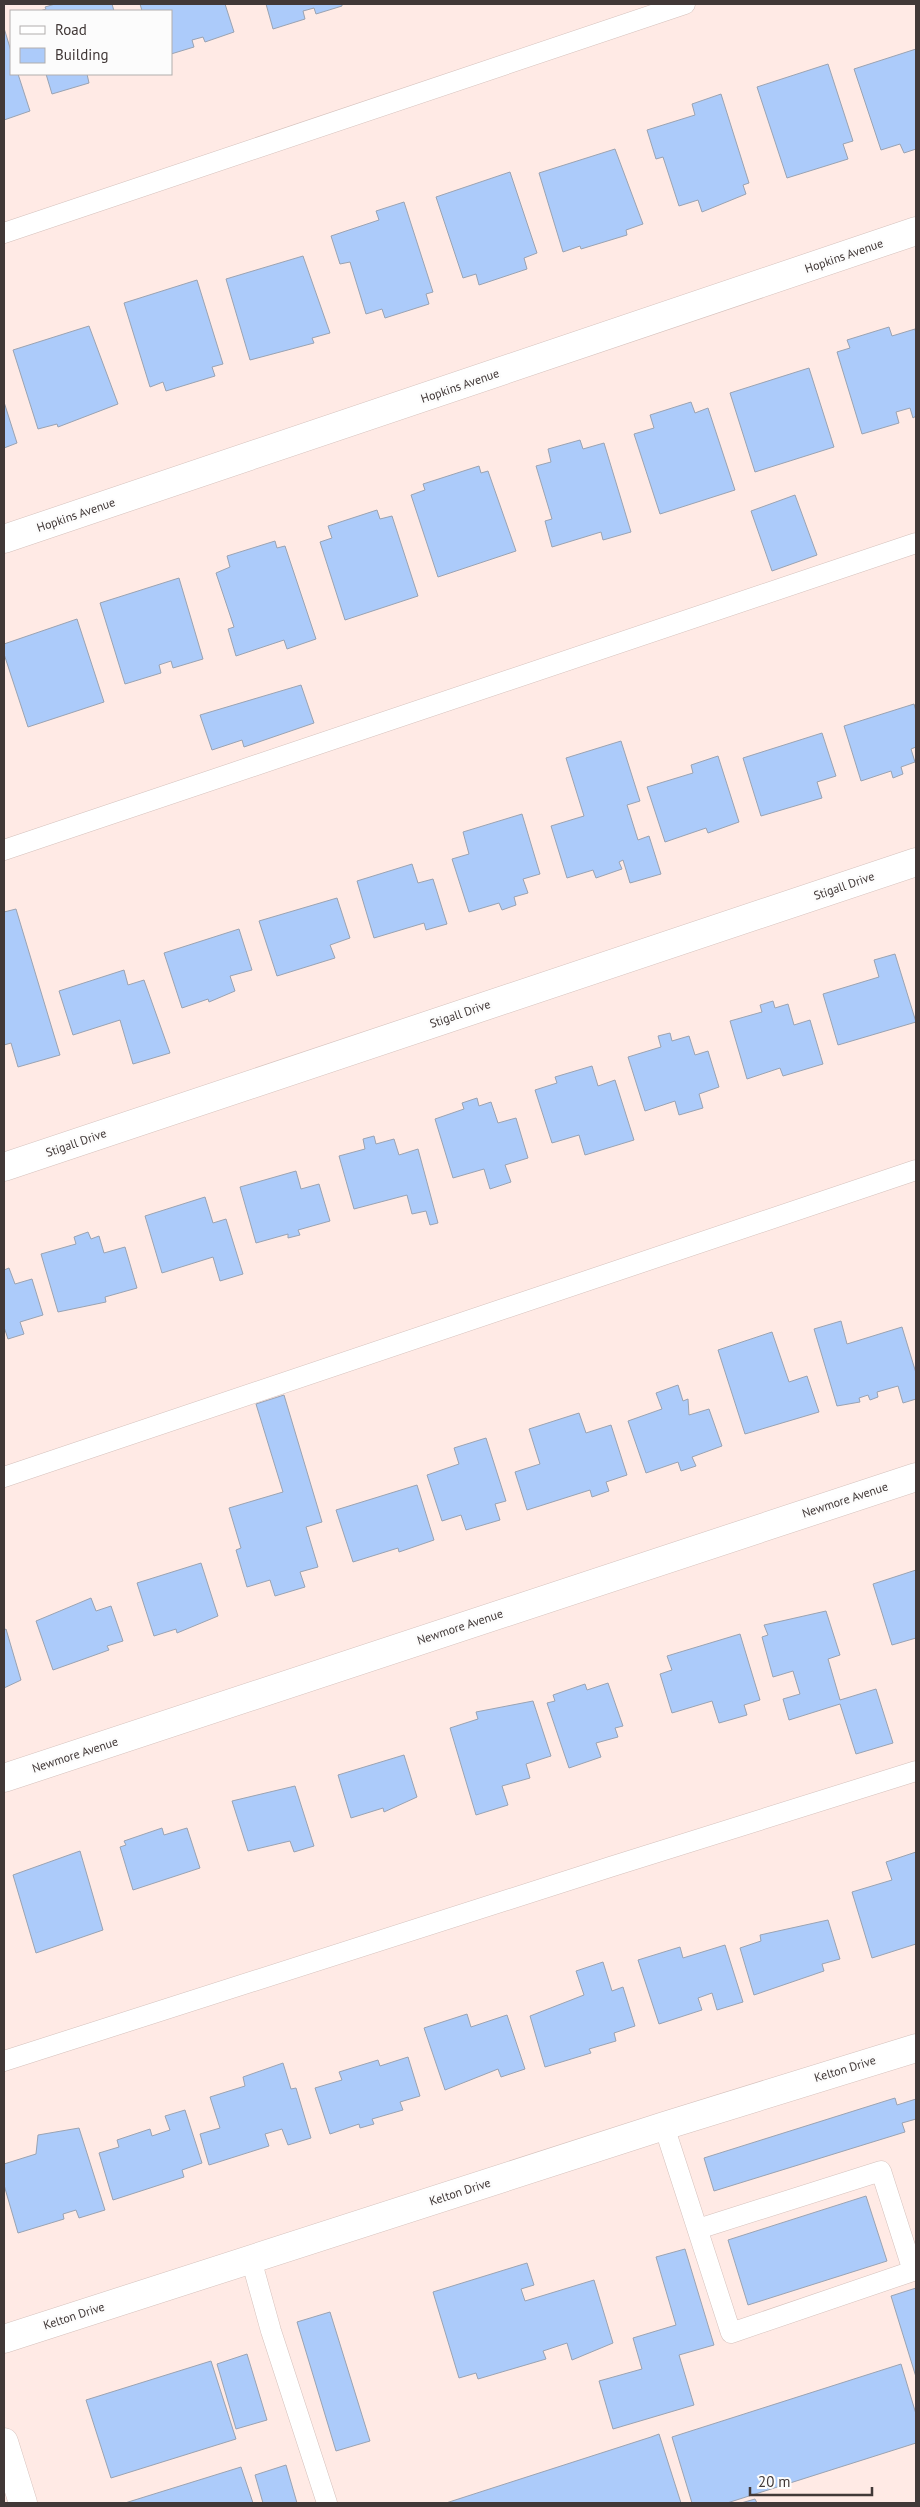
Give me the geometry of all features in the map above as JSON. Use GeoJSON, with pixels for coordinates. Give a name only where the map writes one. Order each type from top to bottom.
{"type":"FeatureCollection","features":[{"type":"Feature","properties":{"kind":"street","name":"Hopkins Avenue"},"geometry":{"type":"LineString","coordinates":[[4,539],[916,231]]}},
{"type":"Feature","properties":{"kind":"street","name":"Stigall Drive"},"geometry":{"type":"LineString","coordinates":[[4,1167],[916,862]]}},
{"type":"Feature","properties":{"kind":"street","name":"Newmore Avenue"},"geometry":{"type":"LineString","coordinates":[[4,1778],[916,1477]]}},
{"type":"Feature","properties":{"kind":"street","name":"Kelton Drive"},"geometry":{"type":"LineString","coordinates":[[4,2339],[664,2126],[916,2048]]}},
{"type":"Feature","properties":{"kind":"street"},"geometry":{"type":"LineString","coordinates":[[4,2442],[23,2503]]}},
{"type":"Feature","properties":{"kind":"lane"},"geometry":{"type":"LineString","coordinates":[[4,233],[685,4]]}},
{"type":"Feature","properties":{"kind":"lane"},"geometry":{"type":"LineString","coordinates":[[4,850],[916,543]]}},
{"type":"Feature","properties":{"kind":"lane"},"geometry":{"type":"LineString","coordinates":[[4,1477],[916,1170]]}},
{"type":"Feature","properties":{"kind":"lane"},"geometry":{"type":"LineString","coordinates":[[4,2061],[916,1771]]}},
{"type":"Feature","properties":{"kind":"lane"},"geometry":{"type":"LineString","coordinates":[[664,2126],[731,2333],[914,2271],[881,2171],[698,2230]]}},
{"type":"Feature","properties":{"kind":"lane"},"geometry":{"type":"LineString","coordinates":[[251,2259],[270,2331],[327,2503]]}},
{"type":"Feature","properties":{"kind":"building"},"geometry":{"type":"Polygon","coordinates":[[[55,4],[112,4],[114,10],[43,10],[46,9],[45,7],[55,4]]]}},
{"type":"Feature","properties":{"kind":"building"},"geometry":{"type":"Polygon","coordinates":[[[140,4],[225,4],[234,32],[205,42],[203,37],[192,40],[194,47],[172,54],[172,10],[142,10],[140,4]]]}},
{"type":"Feature","properties":{"kind":"building"},"geometry":{"type":"Polygon","coordinates":[[[266,4],[342,4],[342,6],[316,14],[314,8],[303,11],[305,19],[273,29],[266,4]]]}},
{"type":"Feature","properties":{"kind":"building"},"geometry":{"type":"Polygon","coordinates":[[[4,28],[10,48],[10,75],[18,75],[30,111],[4,120],[4,28]]]}},
{"type":"Feature","properties":{"kind":"building"},"geometry":{"type":"Polygon","coordinates":[[[916,49],[916,149],[904,153],[900,144],[881,150],[854,69],[916,49]]]}},
{"type":"Feature","properties":{"kind":"building"},"geometry":{"type":"Polygon","coordinates":[[[828,64],[853,141],[843,144],[848,159],[787,178],[757,87],[828,64]]]}},
{"type":"Feature","properties":{"kind":"building"},"geometry":{"type":"Polygon","coordinates":[[[46,75],[87,75],[89,83],[52,94],[46,75]]]}},
{"type":"Feature","properties":{"kind":"building"},"geometry":{"type":"Polygon","coordinates":[[[721,94],[749,183],[743,185],[746,194],[702,212],[698,200],[679,206],[663,157],[656,159],[647,130],[695,115],[692,104],[721,94]]]}},
{"type":"Feature","properties":{"kind":"building"},"geometry":{"type":"Polygon","coordinates":[[[615,149],[643,224],[626,230],[627,235],[581,249],[580,246],[563,252],[539,173],[615,149]]]}},
{"type":"Feature","properties":{"kind":"building"},"geometry":{"type":"Polygon","coordinates":[[[510,172],[537,253],[524,258],[527,269],[479,285],[476,274],[463,278],[436,197],[510,172]]]}},
{"type":"Feature","properties":{"kind":"building"},"geometry":{"type":"Polygon","coordinates":[[[404,202],[433,292],[426,294],[429,304],[385,318],[382,309],[366,314],[350,262],[340,264],[331,236],[379,220],[376,211],[404,202]]]}},
{"type":"Feature","properties":{"kind":"building"},"geometry":{"type":"Polygon","coordinates":[[[303,256],[330,333],[312,338],[314,343],[250,360],[226,279],[303,256]]]}},
{"type":"Feature","properties":{"kind":"building"},"geometry":{"type":"Polygon","coordinates":[[[197,280],[223,364],[212,367],[215,376],[166,391],[163,382],[150,387],[124,303],[197,280]]]}},
{"type":"Feature","properties":{"kind":"building"},"geometry":{"type":"Polygon","coordinates":[[[89,326],[118,404],[58,427],[57,424],[38,429],[13,350],[89,326]]]}},
{"type":"Feature","properties":{"kind":"building"},"geometry":{"type":"Polygon","coordinates":[[[889,327],[892,336],[915,329],[916,416],[913,418],[910,408],[896,412],[899,423],[862,434],[837,352],[850,348],[847,340],[889,327]]]}},
{"type":"Feature","properties":{"kind":"building"},"geometry":{"type":"Polygon","coordinates":[[[809,368],[834,447],[755,472],[730,393],[809,368]]]}},
{"type":"Feature","properties":{"kind":"building"},"geometry":{"type":"Polygon","coordinates":[[[4,402],[17,443],[4,448],[4,402]]]}},
{"type":"Feature","properties":{"kind":"building"},"geometry":{"type":"Polygon","coordinates":[[[691,402],[695,413],[708,408],[735,490],[660,514],[634,434],[654,428],[650,415],[691,402]]]}},
{"type":"Feature","properties":{"kind":"building"},"geometry":{"type":"Polygon","coordinates":[[[580,440],[583,449],[604,443],[631,532],[603,540],[601,532],[552,547],[545,521],[552,519],[536,466],[551,462],[548,449],[580,440]]]}},
{"type":"Feature","properties":{"kind":"building"},"geometry":{"type":"Polygon","coordinates":[[[479,466],[481,473],[488,471],[516,551],[438,577],[411,495],[425,490],[423,484],[479,466]]]}},
{"type":"Feature","properties":{"kind":"building"},"geometry":{"type":"Polygon","coordinates":[[[795,495],[817,555],[772,571],[751,511],[795,495]]]}},
{"type":"Feature","properties":{"kind":"building"},"geometry":{"type":"Polygon","coordinates":[[[377,510],[380,519],[392,516],[418,596],[345,620],[320,542],[332,538],[328,526],[377,510]]]}},
{"type":"Feature","properties":{"kind":"building"},"geometry":{"type":"Polygon","coordinates":[[[275,541],[277,548],[285,546],[316,639],[287,649],[284,640],[236,656],[228,629],[234,627],[216,573],[230,567],[227,556],[275,541]]]}},
{"type":"Feature","properties":{"kind":"building"},"geometry":{"type":"Polygon","coordinates":[[[179,578],[203,659],[173,668],[171,661],[159,665],[161,673],[125,684],[100,603],[179,578]]]}},
{"type":"Feature","properties":{"kind":"building"},"geometry":{"type":"Polygon","coordinates":[[[77,619],[104,702],[28,727],[4,654],[4,644],[77,619]]]}},
{"type":"Feature","properties":{"kind":"building"},"geometry":{"type":"Polygon","coordinates":[[[301,685],[314,723],[244,747],[242,740],[212,750],[200,715],[301,685]]]}},
{"type":"Feature","properties":{"kind":"building"},"geometry":{"type":"Polygon","coordinates":[[[914,704],[916,711],[916,747],[911,749],[915,762],[901,767],[903,774],[893,778],[891,771],[861,781],[844,726],[914,704]]]}},
{"type":"Feature","properties":{"kind":"building"},"geometry":{"type":"Polygon","coordinates":[[[822,733],[836,776],[817,782],[822,798],[761,816],[743,758],[822,733]]]}},
{"type":"Feature","properties":{"kind":"building"},"geometry":{"type":"Polygon","coordinates":[[[621,741],[640,801],[627,805],[638,840],[649,836],[661,874],[630,883],[623,860],[619,862],[622,869],[596,878],[593,870],[567,878],[551,826],[584,816],[566,758],[621,741]]]}},
{"type":"Feature","properties":{"kind":"building"},"geometry":{"type":"Polygon","coordinates":[[[718,756],[739,822],[708,833],[706,828],[665,842],[647,787],[693,773],[691,765],[718,756]]]}},
{"type":"Feature","properties":{"kind":"building"},"geometry":{"type":"Polygon","coordinates":[[[522,814],[540,874],[523,879],[528,893],[514,897],[516,905],[502,910],[499,903],[469,912],[452,859],[469,854],[463,832],[522,814]]]}},
{"type":"Feature","properties":{"kind":"building"},"geometry":{"type":"Polygon","coordinates":[[[412,864],[418,883],[433,879],[447,924],[426,930],[424,923],[374,938],[357,881],[412,864]]]}},
{"type":"Feature","properties":{"kind":"building"},"geometry":{"type":"Polygon","coordinates":[[[337,898],[350,938],[330,945],[335,958],[277,976],[259,921],[337,898]]]}},
{"type":"Feature","properties":{"kind":"building"},"geometry":{"type":"Polygon","coordinates":[[[16,909],[60,1055],[18,1067],[11,1043],[4,1045],[4,912],[16,909]]]}},
{"type":"Feature","properties":{"kind":"building"},"geometry":{"type":"Polygon","coordinates":[[[239,929],[252,970],[230,976],[235,991],[209,1002],[208,999],[182,1008],[164,953],[239,929]]]}},
{"type":"Feature","properties":{"kind":"building"},"geometry":{"type":"Polygon","coordinates":[[[895,954],[916,1022],[838,1045],[823,994],[879,977],[874,960],[895,954]]]}},
{"type":"Feature","properties":{"kind":"building"},"geometry":{"type":"Polygon","coordinates":[[[124,970],[128,985],[144,980],[170,1053],[133,1064],[120,1020],[73,1035],[59,991],[124,970]]]}},
{"type":"Feature","properties":{"kind":"building"},"geometry":{"type":"Polygon","coordinates":[[[773,1001],[775,1008],[788,1004],[794,1025],[810,1020],[823,1064],[783,1076],[780,1068],[747,1079],[730,1021],[762,1012],[760,1005],[773,1001]]]}},
{"type":"Feature","properties":{"kind":"building"},"geometry":{"type":"Polygon","coordinates":[[[670,1033],[672,1041],[689,1036],[695,1055],[708,1051],[719,1087],[699,1094],[703,1108],[679,1115],[675,1101],[645,1111],[628,1057],[661,1047],[658,1036],[670,1033]]]}},
{"type":"Feature","properties":{"kind":"building"},"geometry":{"type":"Polygon","coordinates":[[[592,1066],[598,1086],[615,1080],[634,1140],[585,1155],[579,1135],[552,1143],[535,1090],[557,1083],[555,1077],[592,1066]]]}},
{"type":"Feature","properties":{"kind":"building"},"geometry":{"type":"Polygon","coordinates":[[[477,1098],[479,1106],[491,1102],[498,1123],[516,1118],[528,1158],[505,1165],[511,1182],[490,1189],[484,1169],[453,1178],[435,1119],[464,1109],[462,1103],[477,1098]]]}},
{"type":"Feature","properties":{"kind":"building"},"geometry":{"type":"Polygon","coordinates":[[[374,1136],[376,1144],[394,1139],[399,1155],[418,1149],[438,1223],[430,1225],[426,1211],[412,1214],[407,1195],[354,1209],[339,1156],[365,1149],[363,1139],[374,1136]]]}},
{"type":"Feature","properties":{"kind":"building"},"geometry":{"type":"Polygon","coordinates":[[[296,1171],[301,1189],[319,1184],[330,1221],[298,1230],[300,1235],[288,1238],[288,1234],[256,1243],[240,1187],[296,1171]]]}},
{"type":"Feature","properties":{"kind":"building"},"geometry":{"type":"Polygon","coordinates":[[[205,1197],[213,1223],[226,1219],[243,1274],[220,1281],[213,1257],[162,1273],[145,1216],[205,1197]]]}},
{"type":"Feature","properties":{"kind":"building"},"geometry":{"type":"Polygon","coordinates":[[[88,1232],[91,1239],[99,1236],[104,1253],[125,1247],[137,1288],[105,1297],[106,1302],[58,1312],[41,1254],[76,1244],[74,1237],[88,1232]]]}},
{"type":"Feature","properties":{"kind":"building"},"geometry":{"type":"Polygon","coordinates":[[[9,1268],[15,1284],[32,1279],[43,1315],[20,1322],[24,1334],[8,1339],[4,1327],[4,1270],[9,1268]]]}},
{"type":"Feature","properties":{"kind":"building"},"geometry":{"type":"Polygon","coordinates":[[[841,1321],[847,1344],[902,1327],[916,1373],[916,1399],[903,1403],[898,1386],[877,1392],[878,1397],[870,1400],[868,1395],[859,1398],[860,1402],[837,1406],[814,1329],[841,1321]]]}},
{"type":"Feature","properties":{"kind":"building"},"geometry":{"type":"Polygon","coordinates":[[[772,1332],[789,1382],[807,1376],[819,1412],[745,1434],[718,1350],[772,1332]]]}},
{"type":"Feature","properties":{"kind":"building"},"geometry":{"type":"Polygon","coordinates":[[[678,1385],[683,1401],[688,1399],[689,1415],[709,1409],[722,1446],[692,1457],[696,1466],[681,1471],[678,1462],[646,1473],[628,1421],[662,1409],[656,1393],[678,1385]]]}},
{"type":"Feature","properties":{"kind":"building"},"geometry":{"type":"Polygon","coordinates":[[[284,1395],[322,1522],[306,1527],[318,1567],[300,1572],[305,1587],[275,1596],[270,1580],[247,1587],[236,1550],[241,1548],[229,1508],[283,1492],[256,1404],[284,1395]]]}},
{"type":"Feature","properties":{"kind":"building"},"geometry":{"type":"Polygon","coordinates":[[[579,1413],[586,1433],[611,1425],[627,1475],[606,1482],[609,1491],[592,1497],[590,1490],[527,1510],[515,1472],[540,1464],[529,1429],[579,1413]]]}},
{"type":"Feature","properties":{"kind":"building"},"geometry":{"type":"Polygon","coordinates":[[[486,1438],[506,1501],[495,1504],[500,1520],[466,1530],[461,1515],[442,1521],[427,1475],[459,1464],[454,1448],[486,1438]]]}},
{"type":"Feature","properties":{"kind":"building"},"geometry":{"type":"Polygon","coordinates":[[[417,1485],[434,1540],[399,1552],[398,1548],[353,1562],[336,1510],[417,1485]]]}},
{"type":"Feature","properties":{"kind":"building"},"geometry":{"type":"Polygon","coordinates":[[[201,1563],[218,1616],[177,1633],[176,1629],[154,1636],[137,1583],[201,1563]]]}},
{"type":"Feature","properties":{"kind":"building"},"geometry":{"type":"Polygon","coordinates":[[[916,1570],[916,1638],[892,1645],[873,1584],[916,1570]]]}},
{"type":"Feature","properties":{"kind":"building"},"geometry":{"type":"Polygon","coordinates":[[[91,1598],[96,1611],[111,1606],[123,1641],[107,1646],[109,1650],[53,1670],[36,1621],[91,1598]]]}},
{"type":"Feature","properties":{"kind":"building"},"geometry":{"type":"Polygon","coordinates":[[[826,1611],[840,1655],[828,1659],[840,1700],[876,1689],[893,1743],[856,1754],[840,1704],[789,1720],[783,1699],[800,1694],[793,1671],[773,1677],[762,1637],[768,1635],[764,1625],[826,1611]]]}},
{"type":"Feature","properties":{"kind":"building"},"geometry":{"type":"Polygon","coordinates":[[[6,1629],[21,1680],[4,1688],[4,1630],[6,1629]]]}},
{"type":"Feature","properties":{"kind":"building"},"geometry":{"type":"Polygon","coordinates":[[[740,1634],[760,1700],[744,1705],[747,1715],[719,1723],[712,1701],[672,1713],[660,1674],[672,1670],[667,1656],[740,1634]]]}},
{"type":"Feature","properties":{"kind":"building"},"geometry":{"type":"Polygon","coordinates":[[[608,1683],[623,1726],[615,1728],[618,1737],[596,1743],[601,1757],[569,1768],[547,1703],[555,1701],[553,1695],[585,1684],[587,1690],[608,1683]]]}},
{"type":"Feature","properties":{"kind":"building"},"geometry":{"type":"Polygon","coordinates":[[[533,1701],[551,1756],[526,1764],[530,1778],[502,1786],[508,1805],[476,1815],[450,1728],[478,1719],[476,1712],[533,1701]]]}},
{"type":"Feature","properties":{"kind":"building"},"geometry":{"type":"Polygon","coordinates":[[[404,1755],[417,1797],[384,1812],[383,1808],[351,1818],[338,1775],[404,1755]]]}},
{"type":"Feature","properties":{"kind":"building"},"geometry":{"type":"Polygon","coordinates":[[[295,1786],[314,1846],[294,1852],[290,1841],[248,1851],[232,1801],[295,1786]]]}},
{"type":"Feature","properties":{"kind":"building"},"geometry":{"type":"Polygon","coordinates":[[[162,1828],[164,1835],[187,1828],[200,1868],[133,1890],[120,1847],[126,1845],[124,1841],[162,1828]]]}},
{"type":"Feature","properties":{"kind":"building"},"geometry":{"type":"Polygon","coordinates":[[[80,1851],[103,1930],[36,1953],[13,1875],[80,1851]]]}},
{"type":"Feature","properties":{"kind":"building"},"geometry":{"type":"Polygon","coordinates":[[[916,1852],[916,1944],[872,1958],[852,1892],[892,1880],[886,1862],[916,1852]]]}},
{"type":"Feature","properties":{"kind":"building"},"geometry":{"type":"Polygon","coordinates":[[[828,1920],[840,1959],[822,1964],[824,1971],[754,1995],[740,1948],[761,1941],[760,1935],[828,1920]]]}},
{"type":"Feature","properties":{"kind":"building"},"geometry":{"type":"Polygon","coordinates":[[[725,1945],[743,2002],[717,2010],[712,1993],[698,1998],[702,2010],[659,2024],[638,1960],[680,1947],[683,1958],[725,1945]]]}},
{"type":"Feature","properties":{"kind":"building"},"geometry":{"type":"Polygon","coordinates":[[[603,1962],[612,1991],[623,1987],[635,2026],[614,2033],[616,2041],[589,2049],[591,2053],[545,2067],[530,2016],[584,1995],[576,1971],[603,1962]]]}},
{"type":"Feature","properties":{"kind":"building"},"geometry":{"type":"Polygon","coordinates":[[[467,2014],[471,2027],[507,2015],[525,2069],[501,2077],[498,2069],[445,2090],[424,2028],[467,2014]]]}},
{"type":"Feature","properties":{"kind":"building"},"geometry":{"type":"Polygon","coordinates":[[[408,2057],[420,2096],[400,2102],[403,2110],[372,2119],[374,2124],[360,2128],[359,2124],[330,2134],[315,2088],[342,2080],[339,2072],[378,2060],[380,2066],[408,2057]]]}},
{"type":"Feature","properties":{"kind":"building"},"geometry":{"type":"Polygon","coordinates":[[[283,2063],[291,2089],[296,2088],[311,2138],[288,2145],[282,2129],[265,2134],[269,2146],[209,2165],[200,2134],[220,2128],[210,2097],[245,2086],[243,2077],[283,2063]]]}},
{"type":"Feature","properties":{"kind":"building"},"geometry":{"type":"Polygon","coordinates":[[[895,2098],[897,2105],[916,2099],[916,2119],[902,2123],[905,2132],[714,2191],[704,2158],[895,2098]]]}},
{"type":"Feature","properties":{"kind":"building"},"geometry":{"type":"Polygon","coordinates":[[[185,2110],[202,2163],[182,2170],[184,2177],[113,2200],[99,2153],[119,2147],[117,2140],[150,2129],[152,2136],[170,2130],[165,2116],[185,2110]]]}},
{"type":"Feature","properties":{"kind":"building"},"geometry":{"type":"Polygon","coordinates":[[[79,2128],[105,2210],[79,2218],[76,2210],[63,2214],[64,2219],[18,2233],[4,2185],[4,2164],[36,2154],[38,2135],[79,2128]]]}},
{"type":"Feature","properties":{"kind":"building"},"geometry":{"type":"Polygon","coordinates":[[[866,2196],[887,2261],[748,2305],[728,2240],[866,2196]]]}},
{"type":"Feature","properties":{"kind":"building"},"geometry":{"type":"Polygon","coordinates":[[[685,2249],[714,2345],[679,2355],[694,2405],[613,2429],[599,2381],[642,2369],[633,2338],[676,2325],[656,2257],[685,2249]]]}},
{"type":"Feature","properties":{"kind":"building"},"geometry":{"type":"Polygon","coordinates":[[[527,2263],[534,2285],[521,2289],[525,2301],[594,2280],[613,2343],[572,2360],[567,2343],[543,2351],[546,2359],[478,2379],[476,2373],[459,2378],[433,2292],[527,2263]]]}},
{"type":"Feature","properties":{"kind":"building"},"geometry":{"type":"Polygon","coordinates":[[[916,2288],[916,2377],[891,2296],[916,2288]]]}},
{"type":"Feature","properties":{"kind":"building"},"geometry":{"type":"Polygon","coordinates":[[[330,2312],[370,2441],[336,2451],[297,2322],[330,2312]]]}},
{"type":"Feature","properties":{"kind":"building"},"geometry":{"type":"Polygon","coordinates":[[[247,2354],[267,2420],[236,2429],[217,2364],[247,2354]]]}},
{"type":"Feature","properties":{"kind":"building"},"geometry":{"type":"Polygon","coordinates":[[[211,2361],[236,2439],[111,2478],[86,2400],[211,2361]]]}},
{"type":"Feature","properties":{"kind":"building"},"geometry":{"type":"Polygon","coordinates":[[[901,2364],[916,2414],[916,2443],[727,2503],[692,2503],[672,2437],[901,2364]]]}},
{"type":"Feature","properties":{"kind":"building"},"geometry":{"type":"Polygon","coordinates":[[[659,2434],[681,2503],[446,2503],[651,2437],[659,2434]]]}},
{"type":"Feature","properties":{"kind":"building"},"geometry":{"type":"Polygon","coordinates":[[[286,2465],[297,2503],[263,2503],[255,2475],[286,2465]]]}},
{"type":"Feature","properties":{"kind":"building"},"geometry":{"type":"Polygon","coordinates":[[[241,2467],[253,2503],[125,2503],[241,2467]]]}},
{"type":"Feature","properties":{"kind":"building"},"geometry":{"type":"Polygon","coordinates":[[[755,2499],[757,2503],[741,2503],[755,2499]]]}}]}
